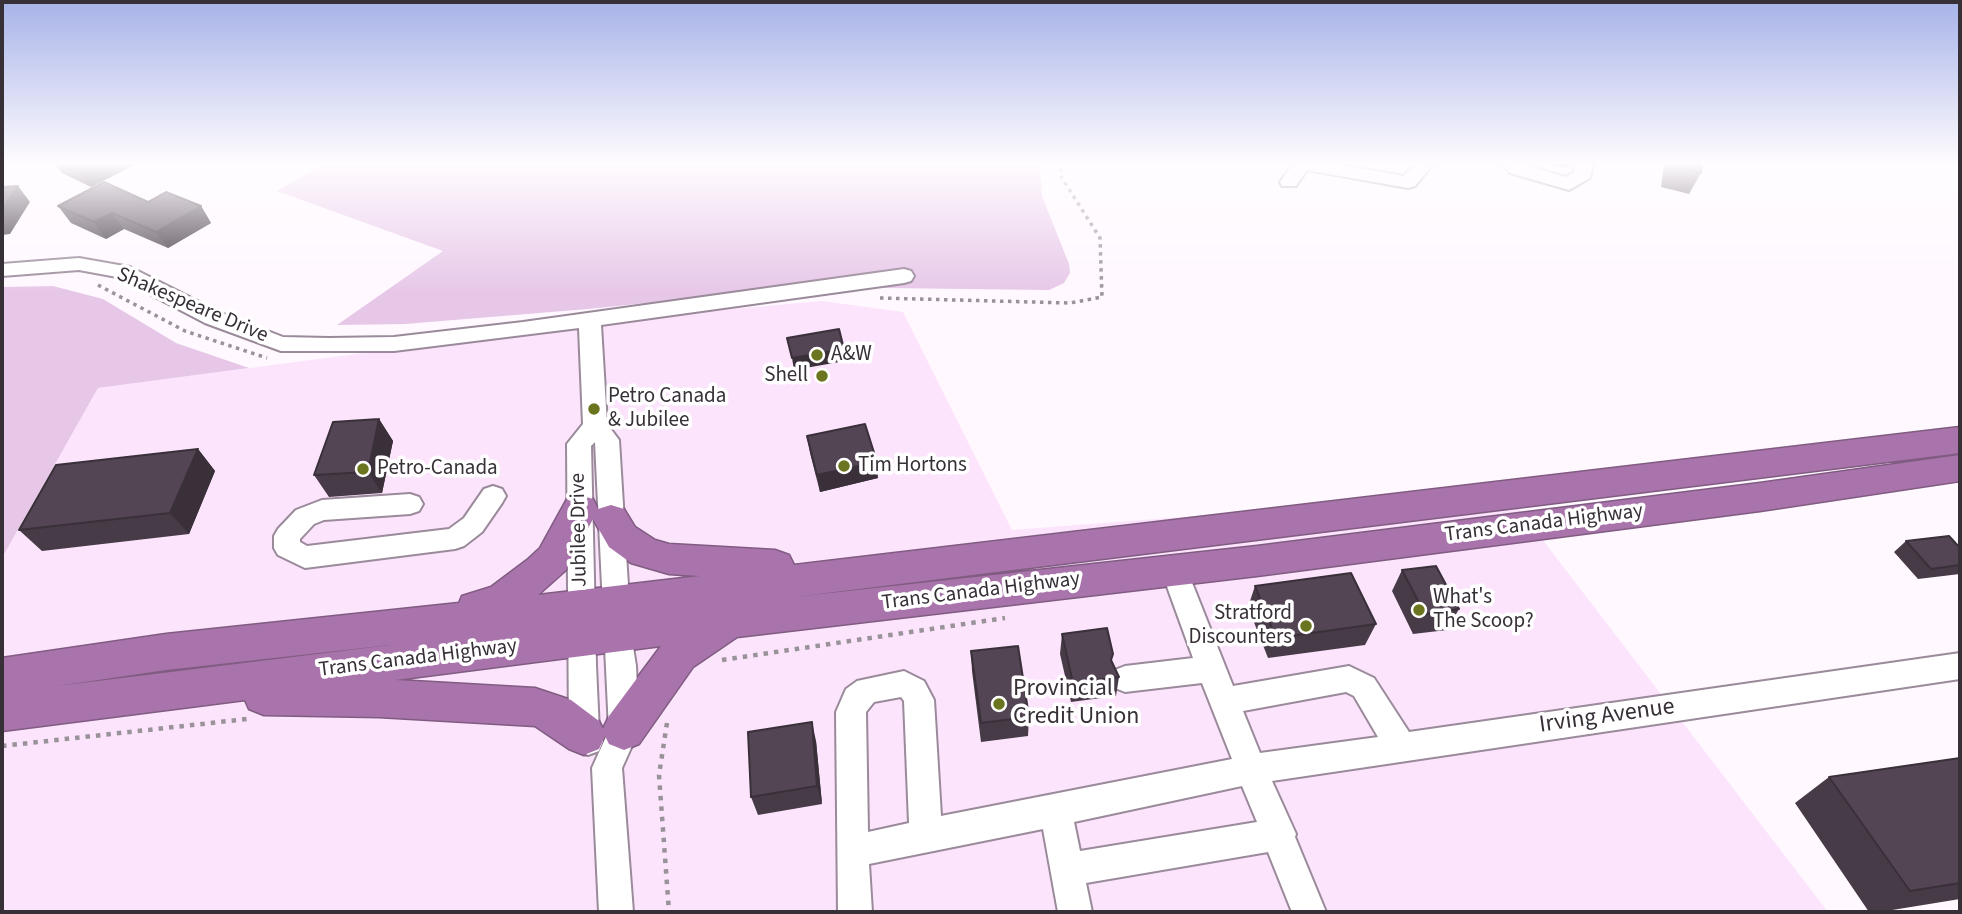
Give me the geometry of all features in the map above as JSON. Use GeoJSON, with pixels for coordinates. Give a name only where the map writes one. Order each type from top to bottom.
{"type":"FeatureCollection","features":[{"type":"Feature","properties":{"kind":"highway","name":"Trans Canada Highway"},"geometry":{"type":"LineString","coordinates":[[2,712],[127,695],[599,620],[859,572],[1960,440]]}},
{"type":"Feature","properties":{"kind":"highway","name":"Trans Canada Highway"},"geometry":{"type":"LineString","coordinates":[[2,676],[166,652],[422,624],[599,620],[724,641],[1174,570],[1746,498],[1960,468]]}},
{"type":"Feature","properties":{"kind":"highway"},"geometry":{"type":"LineString","coordinates":[[422,624],[503,600],[531,580],[596,514],[643,552],[669,559],[859,572]]}},
{"type":"Feature","properties":{"kind":"highway"},"geometry":{"type":"LineString","coordinates":[[127,695],[379,698],[535,707],[556,714],[605,745],[679,654],[724,641]]}},
{"type":"Feature","properties":{"kind":"street","name":"Shakespeare Drive"},"geometry":{"type":"LineString","coordinates":[[2,270],[79,264],[123,272],[214,318],[281,344],[394,344],[590,321],[904,276]]}},
{"type":"Feature","properties":{"kind":"street","name":"Jubilee Drive"},"geometry":{"type":"LineString","coordinates":[[590,321],[595,426],[579,444],[596,514],[599,620]]}},
{"type":"Feature","properties":{"kind":"street"},"geometry":{"type":"LineString","coordinates":[[410,505],[322,510],[305,517],[287,536],[287,548],[305,557],[455,539],[473,525],[493,496]]}},
{"type":"Feature","properties":{"kind":"street","name":"Jubilee Drive"},"geometry":{"type":"LineString","coordinates":[[596,514],[599,620]]}},
{"type":"Feature","properties":{"kind":"street"},"geometry":{"type":"LineString","coordinates":[[1174,570],[1210,669],[1310,912]]}},
{"type":"Feature","properties":{"kind":"street"},"geometry":{"type":"LineString","coordinates":[[599,620],[616,912]]}},
{"type":"Feature","properties":{"kind":"street"},"geometry":{"type":"LineString","coordinates":[[599,620],[622,666],[605,745]]}},
{"type":"Feature","properties":{"kind":"street","name":"Irving Avenue"},"geometry":{"type":"LineString","coordinates":[[852,852],[1253,769],[1960,666]]}},
{"type":"Feature","properties":{"kind":"street"},"geometry":{"type":"LineString","coordinates":[[1125,679],[1210,669]]}},
{"type":"Feature","properties":{"kind":"street"},"geometry":{"type":"LineString","coordinates":[[1225,701],[1349,679],[1364,687],[1401,747]]}},
{"type":"Feature","properties":{"kind":"street"},"geometry":{"type":"LineString","coordinates":[[855,912],[850,712],[856,698],[867,690],[904,684],[914,690],[919,700],[926,835]]}},
{"type":"Feature","properties":{"kind":"street"},"geometry":{"type":"LineString","coordinates":[[1056,811],[1075,912]]}},
{"type":"Feature","properties":{"kind":"street"},"geometry":{"type":"LineString","coordinates":[[1067,870],[1280,834]]}},
{"type":"Feature","properties":{"kind":"path"},"geometry":{"type":"LineString","coordinates":[[724,641],[1013,617]]}},
{"type":"Feature","properties":{"kind":"path"},"geometry":{"type":"LineString","coordinates":[[669,912],[659,775],[663,736],[670,714]]}},
{"type":"Feature","properties":{"kind":"path"},"geometry":{"type":"LineString","coordinates":[[2,746],[258,718]]}},
{"type":"Feature","properties":{"kind":"shaded area"},"geometry":{"type":"Polygon","coordinates":[[[320,207],[1046,207],[1070,273],[1064,283],[1049,290],[805,287],[405,324],[337,325],[443,251],[320,207]]]}},
{"type":"Feature","properties":{"kind":"shaded area"},"geometry":{"type":"Polygon","coordinates":[[[53,286],[103,299],[176,343],[249,368],[98,388],[2,558],[2,287],[53,286]]]}},
{"type":"Feature","properties":{"kind":"shaded area"},"geometry":{"type":"Polygon","coordinates":[[[822,301],[903,312],[1012,530],[1506,492],[1828,912],[2,912],[2,558],[98,388],[630,318],[822,301]]]}},
{"type":"Feature","properties":{"kind":"building"},"geometry":{"type":"Polygon","coordinates":[[[59,207],[200,207],[156,232],[112,213],[94,222],[59,207]]]}},
{"type":"Feature","properties":{"kind":"building"},"geometry":{"type":"Polygon","coordinates":[[[839,329],[844,349],[792,358],[787,338],[839,329]]]}},
{"type":"Feature","properties":{"kind":"building"},"geometry":{"type":"Polygon","coordinates":[[[379,419],[368,472],[314,475],[333,422],[379,419]]]}},
{"type":"Feature","properties":{"kind":"building"},"geometry":{"type":"Polygon","coordinates":[[[865,424],[877,462],[817,475],[807,436],[865,424]]]}},
{"type":"Feature","properties":{"kind":"building"},"geometry":{"type":"Polygon","coordinates":[[[198,449],[170,513],[19,530],[56,465],[198,449]]]}},
{"type":"Feature","properties":{"kind":"building"},"geometry":{"type":"Polygon","coordinates":[[[1949,536],[1960,548],[1960,565],[1931,569],[1906,541],[1949,536]]]}},
{"type":"Feature","properties":{"kind":"building"},"geometry":{"type":"Polygon","coordinates":[[[1436,566],[1459,609],[1425,614],[1402,570],[1436,566]]]}},
{"type":"Feature","properties":{"kind":"building"},"geometry":{"type":"Polygon","coordinates":[[[1351,573],[1376,624],[1276,638],[1255,586],[1351,573]]]}},
{"type":"Feature","properties":{"kind":"building"},"geometry":{"type":"Polygon","coordinates":[[[1107,628],[1113,654],[1111,660],[1119,677],[1073,683],[1062,634],[1107,628]]]}},
{"type":"Feature","properties":{"kind":"building","name":"Provincial Credit Union"},"geometry":{"type":"Polygon","coordinates":[[[1018,646],[1029,717],[981,723],[971,651],[1018,646]]]}},
{"type":"Feature","properties":{"kind":"building"},"geometry":{"type":"Polygon","coordinates":[[[812,722],[817,786],[751,797],[748,732],[812,722]]]}},
{"type":"Feature","properties":{"kind":"building"},"geometry":{"type":"Polygon","coordinates":[[[1960,758],[1960,883],[1910,891],[1829,777],[1960,758]]]}},
{"type":"Feature","properties":{"kind":"place","name":"A&W"},"geometry":{"type":"Point","coordinates":[817,355]}},
{"type":"Feature","properties":{"kind":"place","name":"Shell"},"geometry":{"type":"Point","coordinates":[822,376]}},
{"type":"Feature","properties":{"kind":"place","name":"Petro Canada & Jubilee"},"geometry":{"type":"Point","coordinates":[594,409]}},
{"type":"Feature","properties":{"kind":"place","name":"Tim Hortons"},"geometry":{"type":"Point","coordinates":[844,466]}},
{"type":"Feature","properties":{"kind":"place","name":"Petro-Canada"},"geometry":{"type":"Point","coordinates":[363,469]}},
{"type":"Feature","properties":{"kind":"place","name":"What's The Scoop?"},"geometry":{"type":"Point","coordinates":[1419,610]}},
{"type":"Feature","properties":{"kind":"place","name":"Stratford Discounters"},"geometry":{"type":"Point","coordinates":[1306,626]}},
{"type":"Feature","properties":{"kind":"place","name":"Provincial Credit Union"},"geometry":{"type":"Point","coordinates":[999,704]}}]}
